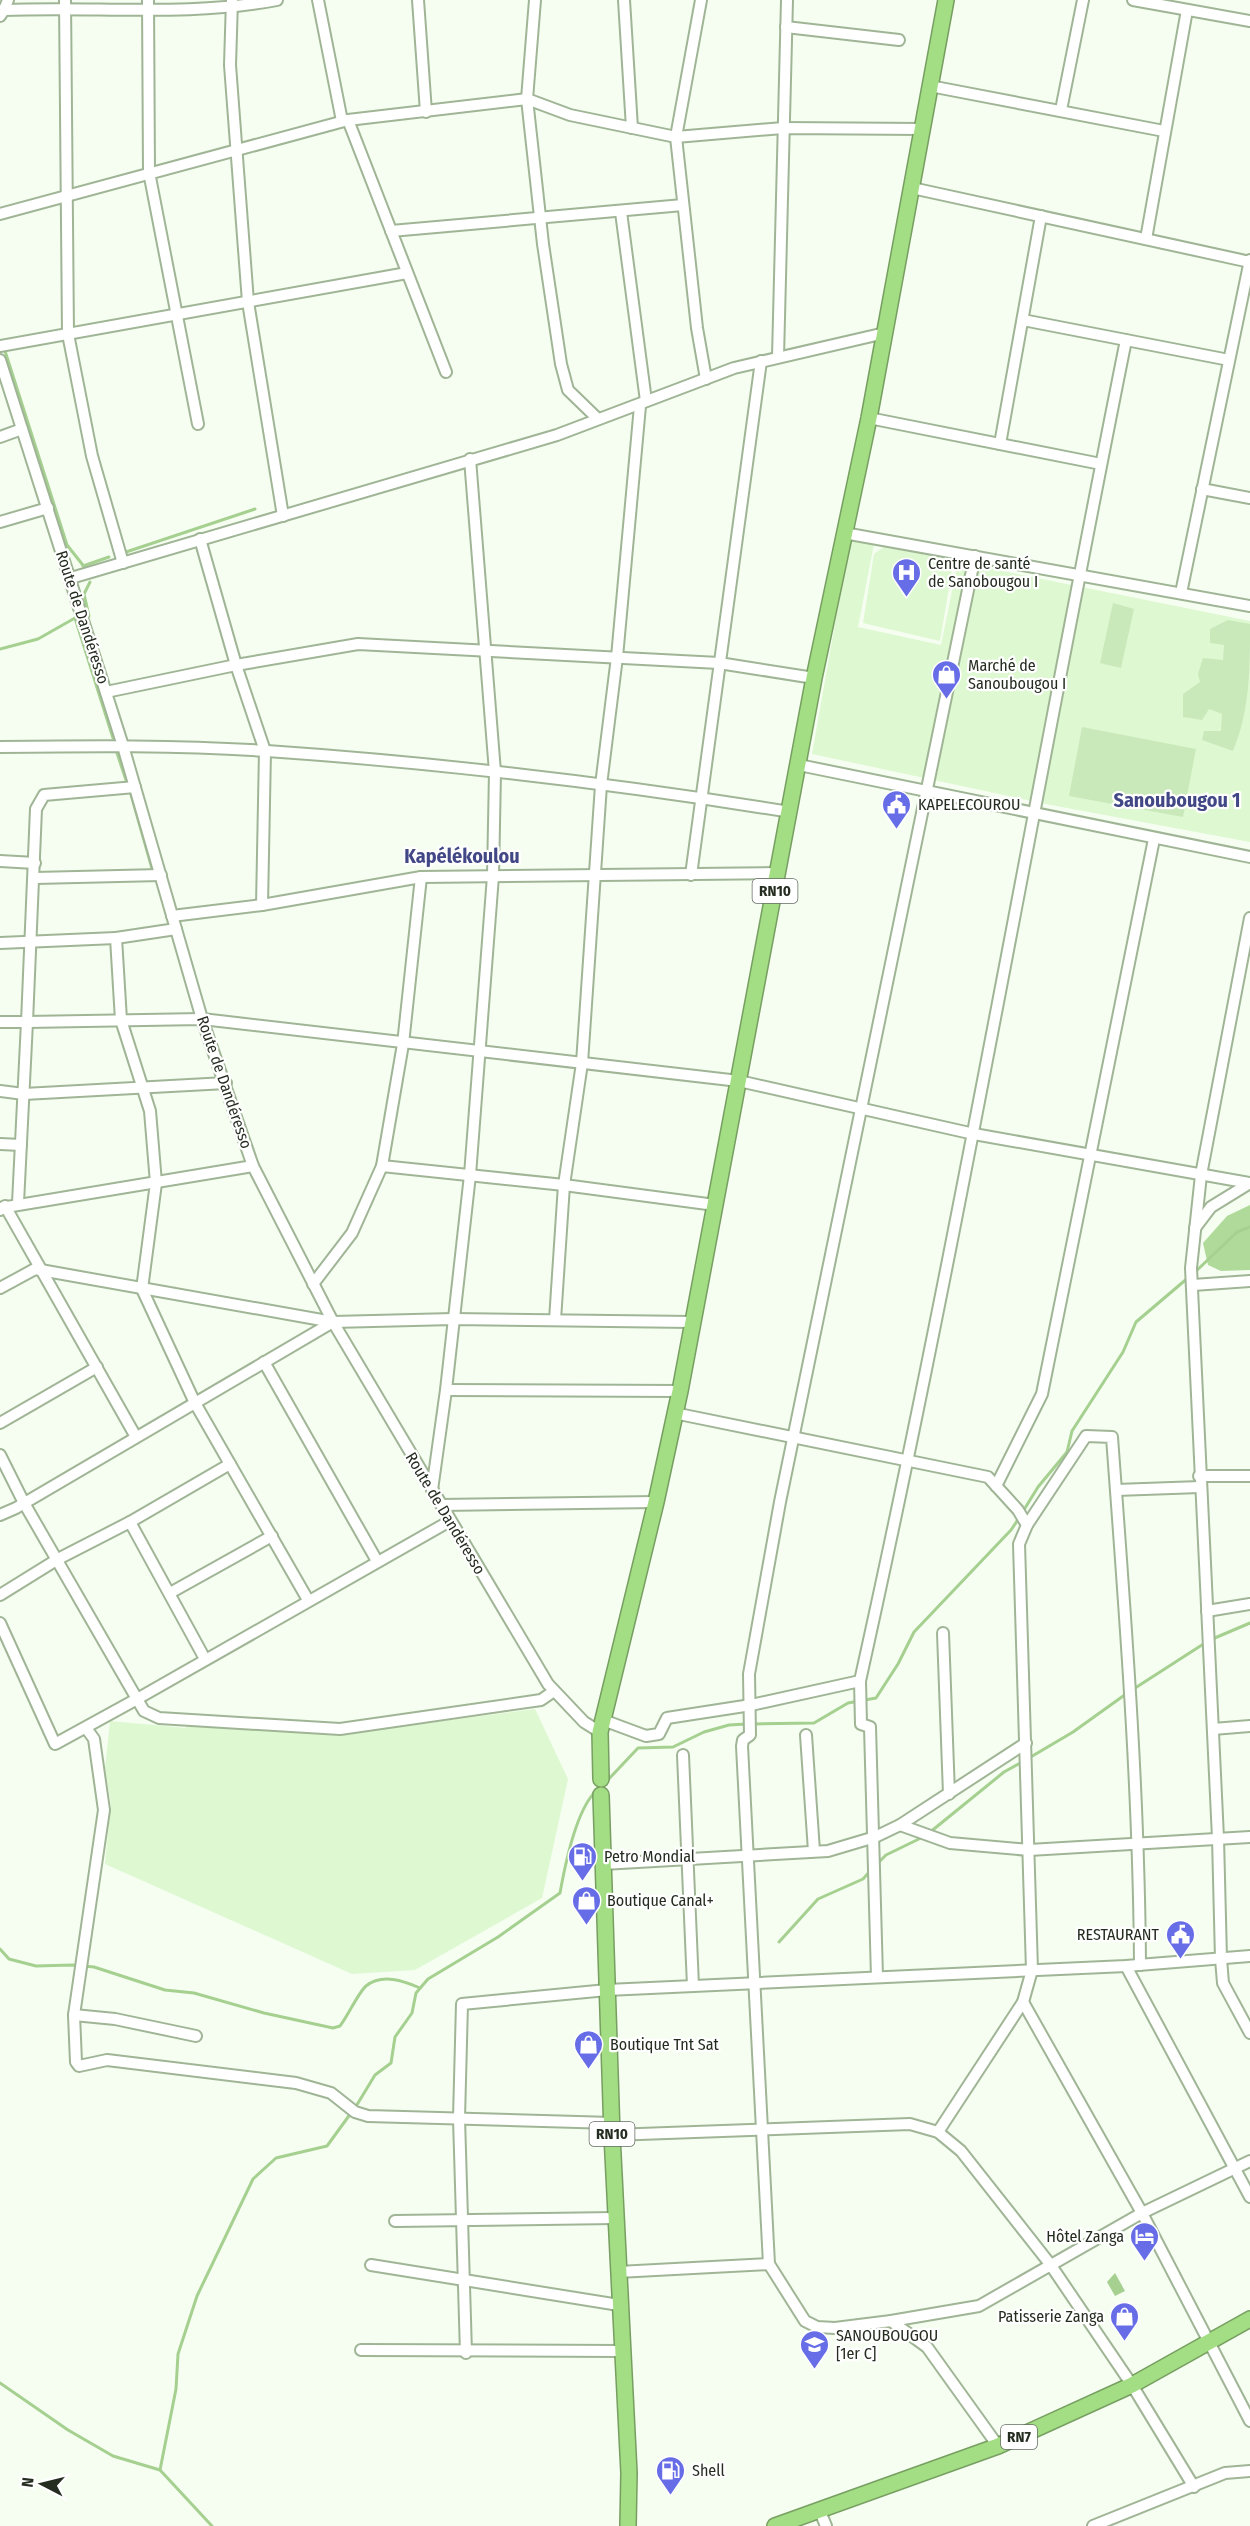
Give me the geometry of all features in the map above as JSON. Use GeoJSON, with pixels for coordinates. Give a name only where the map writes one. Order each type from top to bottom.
{"type":"FeatureCollection","features":[{"type":"Feature","properties":{"kind":"highway","name":"RN10"},"geometry":{"type":"LineString","coordinates":[[629,2523],[629,2473],[615,2218],[603,1864],[601,1726],[656,1502],[680,1391],[814,678],[869,418],[946,0]]}},
{"type":"Feature","properties":{"kind":"highway","name":"RN7"},"geometry":{"type":"LineString","coordinates":[[775,2526],[998,2446],[1132,2385],[1250,2319]]}},
{"type":"Feature","properties":{"kind":"street"},"geometry":{"type":"LineString","coordinates":[[3,9],[65,4],[232,4],[277,0]]}},
{"type":"Feature","properties":{"kind":"street"},"geometry":{"type":"LineString","coordinates":[[318,0],[345,121],[446,372]]}},
{"type":"Feature","properties":{"kind":"street"},"geometry":{"type":"LineString","coordinates":[[418,0],[426,112]]}},
{"type":"Feature","properties":{"kind":"street"},"geometry":{"type":"LineString","coordinates":[[535,0],[527,99],[561,364],[568,390],[598,419]]}},
{"type":"Feature","properties":{"kind":"street"},"geometry":{"type":"LineString","coordinates":[[624,0],[632,128]]}},
{"type":"Feature","properties":{"kind":"street"},"geometry":{"type":"LineString","coordinates":[[701,0],[676,137],[706,379]]}},
{"type":"Feature","properties":{"kind":"street"},"geometry":{"type":"LineString","coordinates":[[778,357],[787,0]]}},
{"type":"Feature","properties":{"kind":"street"},"geometry":{"type":"LineString","coordinates":[[1061,110],[1083,0]]}},
{"type":"Feature","properties":{"kind":"street"},"geometry":{"type":"LineString","coordinates":[[1133,0],[1250,21]]}},
{"type":"Feature","properties":{"kind":"street"},"geometry":{"type":"LineString","coordinates":[[65,4],[68,334],[92,456],[123,563]]}},
{"type":"Feature","properties":{"kind":"street"},"geometry":{"type":"LineString","coordinates":[[148,4],[149,172],[198,424]]}},
{"type":"Feature","properties":{"kind":"street"},"geometry":{"type":"LineString","coordinates":[[232,4],[230,65],[248,302],[283,516]]}},
{"type":"Feature","properties":{"kind":"street"},"geometry":{"type":"LineString","coordinates":[[1146,239],[1186,10]]}},
{"type":"Feature","properties":{"kind":"street"},"geometry":{"type":"LineString","coordinates":[[786,27],[899,40]]}},
{"type":"Feature","properties":{"kind":"street"},"geometry":{"type":"LineString","coordinates":[[930,86],[1164,131]]}},
{"type":"Feature","properties":{"kind":"street"},"geometry":{"type":"LineString","coordinates":[[0,214],[345,121],[527,99],[570,115],[676,137],[783,128],[923,129]]}},
{"type":"Feature","properties":{"kind":"street"},"geometry":{"type":"LineString","coordinates":[[912,188],[1250,261],[1180,593]]}},
{"type":"Feature","properties":{"kind":"street"},"geometry":{"type":"LineString","coordinates":[[391,231],[683,205]]}},
{"type":"Feature","properties":{"kind":"street"},"geometry":{"type":"LineString","coordinates":[[555,1320],[564,1185],[582,1063],[597,877],[601,785],[617,657],[643,403],[621,212]]}},
{"type":"Feature","properties":{"kind":"street"},"geometry":{"type":"LineString","coordinates":[[1000,444],[1041,216]]}},
{"type":"Feature","properties":{"kind":"street"},"geometry":{"type":"LineString","coordinates":[[0,346],[407,273]]}},
{"type":"Feature","properties":{"kind":"street"},"geometry":{"type":"LineString","coordinates":[[1023,320],[1229,360]]}},
{"type":"Feature","properties":{"kind":"street"},"geometry":{"type":"LineString","coordinates":[[71,578],[557,435],[706,379],[761,361],[885,333]]}},
{"type":"Feature","properties":{"kind":"street"},"geometry":{"type":"LineString","coordinates":[[877,1977],[875,1837],[870,1727],[861,1724],[860,1681],[909,1461],[939,1300],[974,1134],[1126,340]]}},
{"type":"Feature","properties":{"kind":"street","name":"Route de Dandéresso"},"geometry":{"type":"LineString","coordinates":[[0,360],[123,746],[202,1019],[253,1166],[333,1322],[450,1521],[554,1691],[584,1722],[646,1736],[659,1734],[667,1718],[750,1711]]}},
{"type":"Feature","properties":{"kind":"street"},"geometry":{"type":"LineString","coordinates":[[691,875],[761,361]]}},
{"type":"Feature","properties":{"kind":"street"},"geometry":{"type":"LineString","coordinates":[[869,418],[1101,464]]}},
{"type":"Feature","properties":{"kind":"street"},"geometry":{"type":"LineString","coordinates":[[0,437],[22,429]]}},
{"type":"Feature","properties":{"kind":"street"},"geometry":{"type":"LineString","coordinates":[[432,1490],[446,1390],[470,1175],[493,876],[495,772],[487,649],[470,459]]}},
{"type":"Feature","properties":{"kind":"street"},"geometry":{"type":"LineString","coordinates":[[1202,489],[1250,498]]}},
{"type":"Feature","properties":{"kind":"street"},"geometry":{"type":"LineString","coordinates":[[0,522],[48,508]]}},
{"type":"Feature","properties":{"kind":"street"},"geometry":{"type":"LineString","coordinates":[[844,533],[1250,606]]}},
{"type":"Feature","properties":{"kind":"street"},"geometry":{"type":"LineString","coordinates":[[200,539],[236,665],[265,751],[262,905]]}},
{"type":"Feature","properties":{"kind":"street"},"geometry":{"type":"LineString","coordinates":[[975,556],[794,1438],[749,1674],[750,1735],[743,1740],[742,1746],[769,2265],[805,2321],[811,2324],[835,2328],[980,2306],[1142,2213],[1250,2161]]}},
{"type":"Feature","properties":{"kind":"street"},"geometry":{"type":"LineString","coordinates":[[106,692],[236,665],[358,644],[719,663],[814,678]]}},
{"type":"Feature","properties":{"kind":"street"},"geometry":{"type":"LineString","coordinates":[[0,747],[123,746],[265,751],[495,772],[701,797],[790,812]]}},
{"type":"Feature","properties":{"kind":"street"},"geometry":{"type":"LineString","coordinates":[[799,765],[1250,857]]}},
{"type":"Feature","properties":{"kind":"street"},"geometry":{"type":"LineString","coordinates":[[18,1203],[35,878],[36,809],[44,795],[135,787]]}},
{"type":"Feature","properties":{"kind":"street"},"geometry":{"type":"LineString","coordinates":[[996,1486],[1042,1394],[1088,1156],[1154,839]]}},
{"type":"Feature","properties":{"kind":"street"},"geometry":{"type":"LineString","coordinates":[[0,861],[35,863]]}},
{"type":"Feature","properties":{"kind":"street"},"geometry":{"type":"LineString","coordinates":[[172,916],[262,905],[422,877],[597,877],[779,873]]}},
{"type":"Feature","properties":{"kind":"street"},"geometry":{"type":"LineString","coordinates":[[35,878],[160,875]]}},
{"type":"Feature","properties":{"kind":"street"},"geometry":{"type":"LineString","coordinates":[[313,1284],[352,1233],[382,1166],[403,1044],[422,877]]}},
{"type":"Feature","properties":{"kind":"street"},"geometry":{"type":"LineString","coordinates":[[1250,918],[1201,1175],[1191,1268],[1218,1838],[1221,1959],[1223,1983],[1250,2033]]}},
{"type":"Feature","properties":{"kind":"street"},"geometry":{"type":"LineString","coordinates":[[0,943],[116,938],[176,930]]}},
{"type":"Feature","properties":{"kind":"street"},"geometry":{"type":"LineString","coordinates":[[116,938],[121,1020],[150,1111],[156,1183],[142,1289],[195,1403],[308,1600]]}},
{"type":"Feature","properties":{"kind":"street"},"geometry":{"type":"LineString","coordinates":[[0,1022],[202,1019],[739,1081],[974,1134],[1250,1183]]}},
{"type":"Feature","properties":{"kind":"street"},"geometry":{"type":"LineString","coordinates":[[0,1091],[24,1094],[226,1083]]}},
{"type":"Feature","properties":{"kind":"street"},"geometry":{"type":"LineString","coordinates":[[0,1144],[21,1144]]}},
{"type":"Feature","properties":{"kind":"street"},"geometry":{"type":"LineString","coordinates":[[136,1437],[42,1271],[2,1208],[18,1203],[253,1166]]}},
{"type":"Feature","properties":{"kind":"street"},"geometry":{"type":"LineString","coordinates":[[382,1166],[564,1185],[715,1205]]}},
{"type":"Feature","properties":{"kind":"street"},"geometry":{"type":"LineString","coordinates":[[1195,1229],[1211,1207],[1250,1183]]}},
{"type":"Feature","properties":{"kind":"street"},"geometry":{"type":"LineString","coordinates":[[0,1288],[35,1269],[333,1322],[453,1319],[692,1322]]}},
{"type":"Feature","properties":{"kind":"street"},"geometry":{"type":"LineString","coordinates":[[1192,1284],[1250,1281]]}},
{"type":"Feature","properties":{"kind":"street"},"geometry":{"type":"LineString","coordinates":[[0,1515],[333,1322]]}},
{"type":"Feature","properties":{"kind":"street"},"geometry":{"type":"LineString","coordinates":[[264,1362],[377,1561]]}},
{"type":"Feature","properties":{"kind":"street"},"geometry":{"type":"LineString","coordinates":[[0,1423],[97,1367]]}},
{"type":"Feature","properties":{"kind":"street"},"geometry":{"type":"LineString","coordinates":[[446,1390],[680,1391]]}},
{"type":"Feature","properties":{"kind":"street"},"geometry":{"type":"LineString","coordinates":[[674,1413],[988,1477],[1018,1510],[1026,1523]]}},
{"type":"Feature","properties":{"kind":"street"},"geometry":{"type":"LineString","coordinates":[[938,2132],[1023,2002],[1032,1970],[1019,1544],[1026,1523],[1086,1436],[1112,1437],[1132,1697],[1139,1842],[1140,1965]]}},
{"type":"Feature","properties":{"kind":"street"},"geometry":{"type":"LineString","coordinates":[[0,1455],[24,1503],[144,1711],[159,1718],[340,1729],[541,1700],[554,1691]]}},
{"type":"Feature","properties":{"kind":"street"},"geometry":{"type":"LineString","coordinates":[[0,1595],[58,1559],[130,1522],[230,1464]]}},
{"type":"Feature","properties":{"kind":"street"},"geometry":{"type":"LineString","coordinates":[[1116,1490],[1250,1476]]}},
{"type":"Feature","properties":{"kind":"street"},"geometry":{"type":"LineString","coordinates":[[441,1505],[656,1502]]}},
{"type":"Feature","properties":{"kind":"street"},"geometry":{"type":"LineString","coordinates":[[0,1623],[55,1744],[450,1521]]}},
{"type":"Feature","properties":{"kind":"street"},"geometry":{"type":"LineString","coordinates":[[130,1522],[205,1659]]}},
{"type":"Feature","properties":{"kind":"street"},"geometry":{"type":"LineString","coordinates":[[170,1593],[272,1536]]}},
{"type":"Feature","properties":{"kind":"street"},"geometry":{"type":"LineString","coordinates":[[1207,1611],[1250,1604]]}},
{"type":"Feature","properties":{"kind":"street"},"geometry":{"type":"LineString","coordinates":[[943,1633],[949,1794]]}},
{"type":"Feature","properties":{"kind":"street"},"geometry":{"type":"LineString","coordinates":[[750,1711],[860,1681]]}},
{"type":"Feature","properties":{"kind":"street"},"geometry":{"type":"LineString","coordinates":[[1213,1729],[1250,1726]]}},
{"type":"Feature","properties":{"kind":"street"},"geometry":{"type":"LineString","coordinates":[[86,1728],[94,1739],[104,1810],[74,2014],[76,2062],[79,2066],[107,2060],[296,2083],[331,2093],[353,2110],[368,2116],[459,2118],[612,2129],[762,2129],[910,2124],[938,2132],[961,2151],[1050,2264],[1132,2385],[1194,2487]]}},
{"type":"Feature","properties":{"kind":"street"},"geometry":{"type":"LineString","coordinates":[[806,1735],[814,1851]]}},
{"type":"Feature","properties":{"kind":"street"},"geometry":{"type":"LineString","coordinates":[[603,1864],[828,1851],[875,1837],[900,1824],[1026,1743]]}},
{"type":"Feature","properties":{"kind":"street"},"geometry":{"type":"LineString","coordinates":[[683,1755],[693,1986]]}},
{"type":"Feature","properties":{"kind":"street"},"geometry":{"type":"LineString","coordinates":[[900,1824],[950,1843],[1029,1850],[1250,1837]]}},
{"type":"Feature","properties":{"kind":"street"},"geometry":{"type":"LineString","coordinates":[[466,2353],[466,2281],[459,2118],[462,2004],[607,1990],[1126,1966],[1250,1956]]}},
{"type":"Feature","properties":{"kind":"street"},"geometry":{"type":"LineString","coordinates":[[1126,1966],[1250,2197]]}},
{"type":"Feature","properties":{"kind":"street"},"geometry":{"type":"LineString","coordinates":[[1023,2002],[1142,2213],[1250,2421]]}},
{"type":"Feature","properties":{"kind":"street"},"geometry":{"type":"LineString","coordinates":[[74,2014],[115,2019],[196,2036]]}},
{"type":"Feature","properties":{"kind":"street"},"geometry":{"type":"LineString","coordinates":[[395,2221],[615,2218]]}},
{"type":"Feature","properties":{"kind":"street"},"geometry":{"type":"LineString","coordinates":[[371,2265],[619,2305]]}},
{"type":"Feature","properties":{"kind":"street"},"geometry":{"type":"LineString","coordinates":[[618,2272],[769,2265]]}},
{"type":"Feature","properties":{"kind":"street"},"geometry":{"type":"LineString","coordinates":[[891,2321],[927,2347],[998,2446]]}},
{"type":"Feature","properties":{"kind":"street"},"geometry":{"type":"LineString","coordinates":[[361,2350],[466,2353],[622,2351]]}},
{"type":"Feature","properties":{"kind":"street"},"geometry":{"type":"LineString","coordinates":[[1093,2526],[1225,2473],[1250,2471]]}},
{"type":"Feature","properties":{"kind":"street"},"geometry":{"type":"LineString","coordinates":[[819,2509],[826,2526]]}},
{"type":"Feature","properties":{"kind":"shaded area"},"geometry":{"type":"Polygon","coordinates":[[[850,539],[874,544],[858,627],[941,645],[958,562],[1250,621],[1250,842],[1051,805],[812,754],[850,539]]]}},
{"type":"Feature","properties":{"kind":"shaded area","name":"Centre de santé de Sanobougou I"},"geometry":{"type":"Polygon","coordinates":[[[884,547],[944,558],[952,570],[940,641],[863,623],[874,554],[884,547]]]}},
{"type":"Feature","properties":{"kind":"shaded area"},"geometry":{"type":"Polygon","coordinates":[[[1113,603],[1134,609],[1121,668],[1100,663],[1113,603]]]}},
{"type":"Feature","properties":{"kind":"shaded area"},"geometry":{"type":"Polygon","coordinates":[[[1228,620],[1250,624],[1246,705],[1233,751],[1202,740],[1204,731],[1221,731],[1222,714],[1209,709],[1202,720],[1183,717],[1183,694],[1200,682],[1198,674],[1203,658],[1223,660],[1224,645],[1210,643],[1210,629],[1228,620]]]}},
{"type":"Feature","properties":{"kind":"shaded area"},"geometry":{"type":"Polygon","coordinates":[[[1082,727],[1196,749],[1183,817],[1069,796],[1082,727]]]}},
{"type":"Feature","properties":{"kind":"shaded area"},"geometry":{"type":"Polygon","coordinates":[[[1250,1205],[1250,1270],[1221,1271],[1208,1265],[1203,1243],[1227,1216],[1250,1205]]]}},
{"type":"Feature","properties":{"kind":"shaded area"},"geometry":{"type":"Polygon","coordinates":[[[535,1709],[568,1779],[542,1898],[415,1970],[352,1974],[105,1864],[111,1804],[105,1768],[110,1721],[186,1728],[186,1724],[344,1734],[535,1709]]]}},
{"type":"Feature","properties":{"kind":"shaded area"},"geometry":{"type":"Polygon","coordinates":[[[1115,2273],[1125,2291],[1115,2296],[1107,2282],[1115,2273]]]}},
{"type":"Feature","properties":{"kind":"waterway"},"geometry":{"type":"LineString","coordinates":[[5,351],[67,545],[86,569]]}},
{"type":"Feature","properties":{"kind":"waterway"},"geometry":{"type":"LineString","coordinates":[[126,552],[255,509]]}},
{"type":"Feature","properties":{"kind":"waterway"},"geometry":{"type":"LineString","coordinates":[[83,566],[109,557]]}},
{"type":"Feature","properties":{"kind":"waterway"},"geometry":{"type":"LineString","coordinates":[[89,616],[84,594],[90,582]]}},
{"type":"Feature","properties":{"kind":"waterway"},"geometry":{"type":"LineString","coordinates":[[75,618],[113,738]]}},
{"type":"Feature","properties":{"kind":"waterway"},"geometry":{"type":"LineString","coordinates":[[0,649],[38,639],[75,618]]}},
{"type":"Feature","properties":{"kind":"waterway"},"geometry":{"type":"LineString","coordinates":[[116,750],[126,780]]}},
{"type":"Feature","properties":{"kind":"waterway"},"geometry":{"type":"LineString","coordinates":[[130,791],[153,872]]}},
{"type":"Feature","properties":{"kind":"waterway"},"geometry":{"type":"LineString","coordinates":[[1194,1273],[1237,1232],[1250,1227]]}},
{"type":"Feature","properties":{"kind":"waterway"},"geometry":{"type":"LineString","coordinates":[[1022,1513],[1038,1487],[1067,1452],[1072,1431],[1123,1352],[1136,1322],[1189,1277]]}},
{"type":"Feature","properties":{"kind":"waterway"},"geometry":{"type":"LineString","coordinates":[[754,1724],[814,1723],[848,1703],[876,1698],[898,1664],[914,1632],[1011,1530],[1019,1518]]}},
{"type":"Feature","properties":{"kind":"waterway"},"geometry":{"type":"LineString","coordinates":[[1210,1640],[1250,1623]]}},
{"type":"Feature","properties":{"kind":"waterway"},"geometry":{"type":"LineString","coordinates":[[1132,1690],[1205,1643]]}},
{"type":"Feature","properties":{"kind":"waterway"},"geometry":{"type":"LineString","coordinates":[[1029,1758],[1073,1732],[1126,1694]]}},
{"type":"Feature","properties":{"kind":"waterway"},"geometry":{"type":"LineString","coordinates":[[605,1783],[638,1748],[673,1747],[704,1732],[729,1725],[747,1724]]}},
{"type":"Feature","properties":{"kind":"waterway"},"geometry":{"type":"LineString","coordinates":[[929,1833],[1004,1772],[1024,1761]]}},
{"type":"Feature","properties":{"kind":"waterway"},"geometry":{"type":"LineString","coordinates":[[355,2108],[375,2075],[391,2063],[395,2037],[412,2013],[416,1993],[428,1979],[498,1937],[560,1893],[568,1853],[577,1824],[596,1791]]}},
{"type":"Feature","properties":{"kind":"waterway"},"geometry":{"type":"LineString","coordinates":[[878,1863],[886,1855],[923,1837]]}},
{"type":"Feature","properties":{"kind":"waterway"},"geometry":{"type":"LineString","coordinates":[[779,1942],[818,1899],[863,1879],[871,1870]]}},
{"type":"Feature","properties":{"kind":"waterway"},"geometry":{"type":"LineString","coordinates":[[0,1949],[9,1959],[36,1966],[94,1967],[165,1990],[194,1993],[264,2013],[333,2028],[340,2026],[363,1989],[372,1982],[386,1979],[420,1988]]}},
{"type":"Feature","properties":{"kind":"waterway"},"geometry":{"type":"LineString","coordinates":[[160,2470],[176,2389],[178,2354],[197,2296],[253,2179],[276,2158],[327,2146],[351,2113]]}},
{"type":"Feature","properties":{"kind":"waterway"},"geometry":{"type":"LineString","coordinates":[[0,2383],[68,2430],[113,2456],[160,2470],[212,2526]]}},
{"type":"Feature","properties":{"kind":"place","name":"Centre de santé de Sanobougou I"},"geometry":{"type":"Point","coordinates":[907,598]}},
{"type":"Feature","properties":{"kind":"place","name":"Marché de Sanoubougou I"},"geometry":{"type":"Point","coordinates":[947,700]}},
{"type":"Feature","properties":{"kind":"place","name":"KAPELECOUROU"},"geometry":{"type":"Point","coordinates":[897,830]}},
{"type":"Feature","properties":{"kind":"place","name":"Petro Mondial"},"geometry":{"type":"Point","coordinates":[583,1882]}},
{"type":"Feature","properties":{"kind":"place","name":"Boutique Canal+"},"geometry":{"type":"Point","coordinates":[586,1926]}},
{"type":"Feature","properties":{"kind":"place","name":"RESTAURANT"},"geometry":{"type":"Point","coordinates":[1180,1960]}},
{"type":"Feature","properties":{"kind":"place","name":"Boutique Tnt Sat"},"geometry":{"type":"Point","coordinates":[589,2070]}},
{"type":"Feature","properties":{"kind":"place","name":"Hôtel Zanga"},"geometry":{"type":"Point","coordinates":[1145,2262]}},
{"type":"Feature","properties":{"kind":"place","name":"Patisserie Zanga"},"geometry":{"type":"Point","coordinates":[1125,2342]}},
{"type":"Feature","properties":{"kind":"place","name":"SANOUBOUGOU [1er C]"},"geometry":{"type":"Point","coordinates":[815,2370]}},
{"type":"Feature","properties":{"kind":"place","name":"Shell"},"geometry":{"type":"Point","coordinates":[671,2496]}},
{"type":"Feature","properties":{"kind":"district","name":"Sanoubougou 1"},"geometry":{"type":"Point","coordinates":[1177,800]}},
{"type":"Feature","properties":{"kind":"district","name":"Kapélékoulou"},"geometry":{"type":"Point","coordinates":[462,856]}}]}
